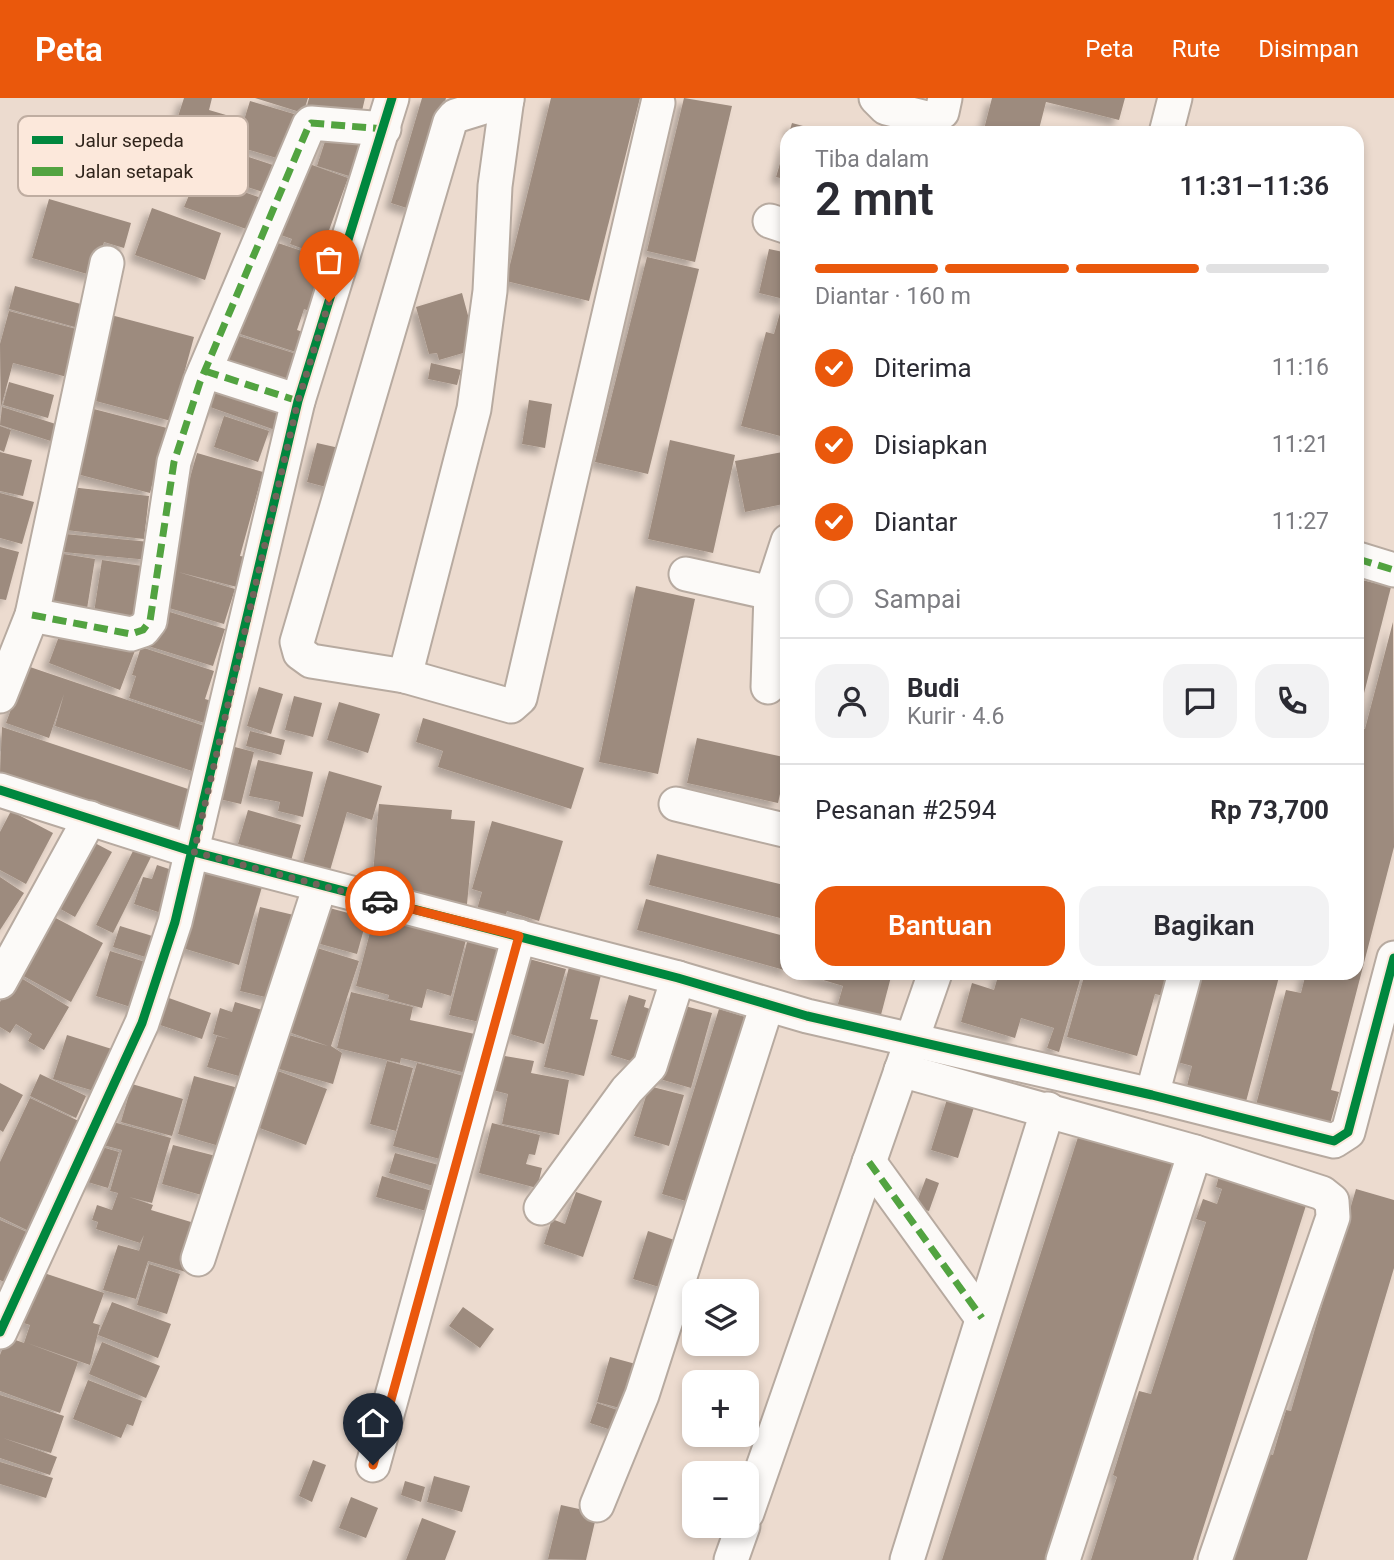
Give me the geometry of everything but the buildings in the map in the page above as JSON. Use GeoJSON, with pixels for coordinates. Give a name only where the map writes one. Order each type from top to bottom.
{"type":"FeatureCollection","features":[{"type":"Feature","properties":{"kind":"street"},"geometry":{"type":"LineString","coordinates":[[876,98],[886,108],[936,117]]}},
{"type":"Feature","properties":{"kind":"street"},"geometry":{"type":"LineString","coordinates":[[1168,126],[1175,98]]}},
{"type":"Feature","properties":{"kind":"street"},"geometry":{"type":"LineString","coordinates":[[405,676],[474,409],[490,291],[495,186],[507,99],[456,116],[450,122],[297,642],[300,653],[311,662],[405,676],[511,706],[520,698],[658,103]]}},
{"type":"Feature","properties":{"kind":"street"},"geometry":{"type":"LineString","coordinates":[[0,1332],[142,1023],[194,852],[298,401],[388,113],[310,123],[205,371],[174,462],[150,621],[143,630],[131,634],[32,615]]}},
{"type":"Feature","properties":{"kind":"street"},"geometry":{"type":"LineString","coordinates":[[0,696],[32,615],[107,263]]}},
{"type":"Feature","properties":{"kind":"street"},"geometry":{"type":"LineString","coordinates":[[205,371],[298,401]]}},
{"type":"Feature","properties":{"kind":"street"},"geometry":{"type":"LineString","coordinates":[[1364,561],[1394,570]]}},
{"type":"Feature","properties":{"kind":"street"},"geometry":{"type":"LineString","coordinates":[[768,688],[771,593],[780,565]]}},
{"type":"Feature","properties":{"kind":"street"},"geometry":{"type":"LineString","coordinates":[[686,574],[771,593]]}},
{"type":"Feature","properties":{"kind":"street"},"geometry":{"type":"LineString","coordinates":[[1364,576],[1394,584]]}},
{"type":"Feature","properties":{"kind":"street"},"geometry":{"type":"LineString","coordinates":[[0,790],[194,852],[678,978],[767,1005],[1048,1110],[1195,1152],[1322,1194],[1334,1207],[1215,1560]]}},
{"type":"Feature","properties":{"kind":"street"},"geometry":{"type":"LineString","coordinates":[[676,804],[780,829]]}},
{"type":"Feature","properties":{"kind":"street"},"geometry":{"type":"LineString","coordinates":[[0,982],[90,818]]}},
{"type":"Feature","properties":{"kind":"street"},"geometry":{"type":"LineString","coordinates":[[198,1259],[320,886]]}},
{"type":"Feature","properties":{"kind":"street"},"geometry":{"type":"LineString","coordinates":[[373,1465],[519,936]]}},
{"type":"Feature","properties":{"kind":"street"},"geometry":{"type":"LineString","coordinates":[[906,1055],[1152,1095],[1334,1142],[1348,1132],[1393,967]]}},
{"type":"Feature","properties":{"kind":"street"},"geometry":{"type":"LineString","coordinates":[[541,1208],[627,1090],[650,1066],[678,978]]}},
{"type":"Feature","properties":{"kind":"street"},"geometry":{"type":"LineString","coordinates":[[759,1478],[933,980]]}},
{"type":"Feature","properties":{"kind":"street"},"geometry":{"type":"LineString","coordinates":[[1152,1095],[1183,980]]}},
{"type":"Feature","properties":{"kind":"street"},"geometry":{"type":"LineString","coordinates":[[597,1506],[642,1395],[767,1005]]}},
{"type":"Feature","properties":{"kind":"street"},"geometry":{"type":"LineString","coordinates":[[907,1560],[1048,1110]]}},
{"type":"Feature","properties":{"kind":"street"},"geometry":{"type":"LineString","coordinates":[[1063,1560],[1195,1152]]}},
{"type":"Feature","properties":{"kind":"street"},"geometry":{"type":"LineString","coordinates":[[869,1161],[982,1318]]}},
{"type":"Feature","properties":{"kind":"street"},"geometry":{"type":"LineString","coordinates":[[731,1560],[739,1538]]}},
{"type":"Feature","properties":{"kind":"marked path"},"geometry":{"type":"LineString","coordinates":[[32,615],[131,634],[143,630],[150,621],[174,462],[200,382],[309,125],[311,123],[384,129]]}},
{"type":"Feature","properties":{"kind":"marked path"},"geometry":{"type":"LineString","coordinates":[[205,371],[298,401]]}},
{"type":"Feature","properties":{"kind":"marked path"},"geometry":{"type":"LineString","coordinates":[[1364,561],[1394,570]]}},
{"type":"Feature","properties":{"kind":"marked path"},"geometry":{"type":"LineString","coordinates":[[869,1162],[982,1318]]}},
{"type":"Feature","properties":{"kind":"cycle path"},"geometry":{"type":"LineString","coordinates":[[0,1332],[142,1023],[175,922],[298,401],[392,98]]}},
{"type":"Feature","properties":{"kind":"cycle path"},"geometry":{"type":"LineString","coordinates":[[0,790],[194,852],[678,978],[807,1016],[1152,1095],[1334,1141],[1348,1132],[1394,958]]}},
{"type":"Feature","properties":{"kind":"way so far"},"geometry":{"type":"LineString","coordinates":[[329,302],[298,401],[194,852],[380,901]]}},
{"type":"Feature","properties":{"kind":"route"},"geometry":{"type":"LineString","coordinates":[[373,1465],[519,936],[380,901]]}}]}
